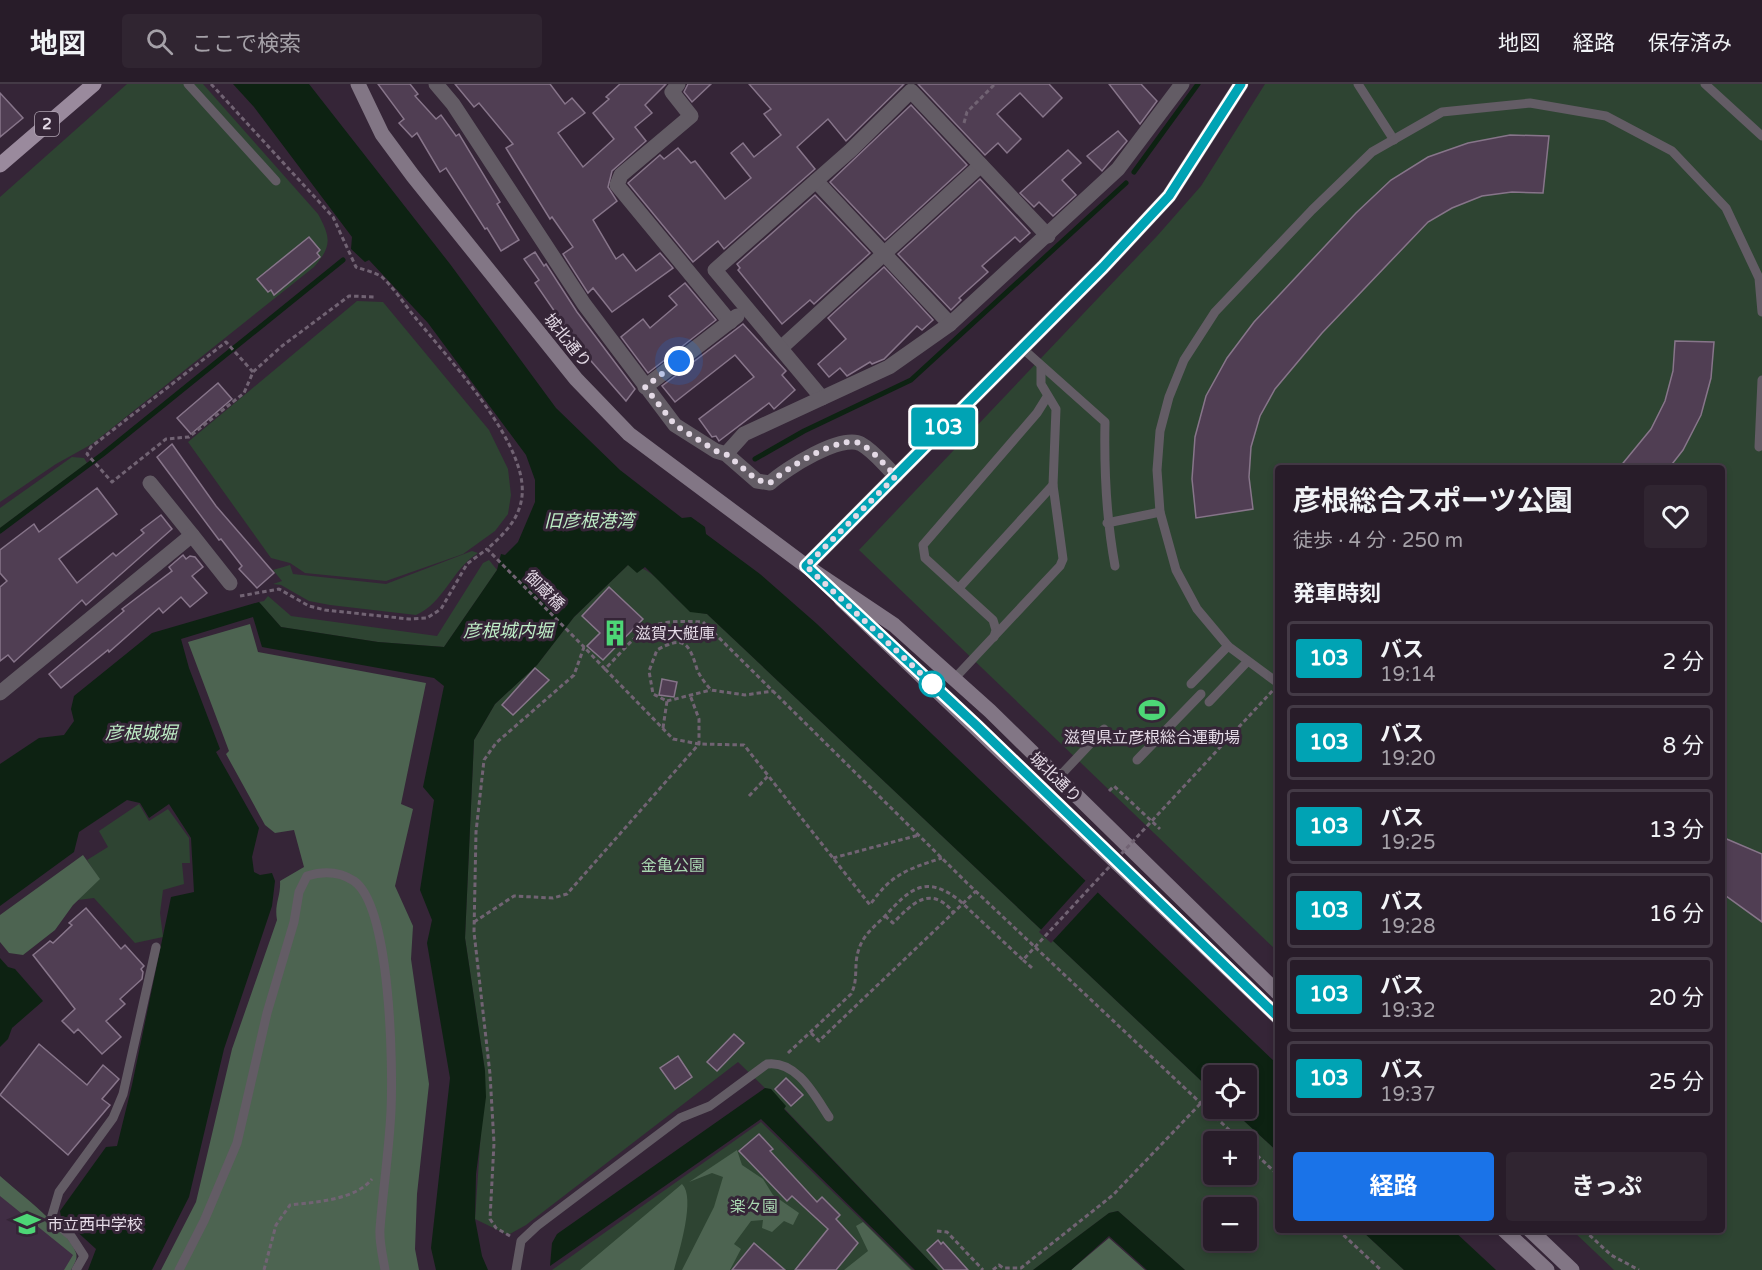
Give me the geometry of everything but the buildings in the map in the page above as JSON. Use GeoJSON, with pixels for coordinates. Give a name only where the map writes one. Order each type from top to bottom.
{"type":"FeatureCollection","features":[{"type":"Feature","properties":{"kind":"main road","name":"2"},"geometry":{"type":"LineString","coordinates":[[0,165],[94,84]]}},
{"type":"Feature","properties":{"kind":"main road","name":"城北通り"},"geometry":{"type":"LineString","coordinates":[[358,84],[382,134],[413,176],[576,379],[629,434],[806,566],[894,626],[954,679],[1058,778],[1275,990]]}},
{"type":"Feature","properties":{"kind":"main road","name":"城北通り"},"geometry":{"type":"LineString","coordinates":[[806,566],[968,718],[1275,1014]]}},
{"type":"Feature","properties":{"kind":"main road"},"geometry":{"type":"LineString","coordinates":[[1507,1233],[1547,1270]]}},
{"type":"Feature","properties":{"kind":"main road"},"geometry":{"type":"LineString","coordinates":[[1533,1233],[1572,1270]]}},
{"type":"Feature","properties":{"kind":"street"},"geometry":{"type":"LineString","coordinates":[[436,84],[453,104],[526,220],[584,304],[675,425],[716,451],[726,454],[757,480],[770,483],[782,471],[846,440],[861,444],[896,476]]}},
{"type":"Feature","properties":{"kind":"street"},"geometry":{"type":"LineString","coordinates":[[678,84],[672,92],[692,116],[621,175],[617,185],[730,322]]}},
{"type":"Feature","properties":{"kind":"street"},"geometry":{"type":"LineString","coordinates":[[726,454],[744,434],[889,367],[950,324],[1118,169],[1182,84]]}},
{"type":"Feature","properties":{"kind":"street"},"geometry":{"type":"LineString","coordinates":[[806,566],[1169,196],[1241,84]]}},
{"type":"Feature","properties":{"kind":"street"},"geometry":{"type":"LineString","coordinates":[[822,398],[782,347],[715,270],[816,181],[911,91],[1048,236]]}},
{"type":"Feature","properties":{"kind":"street"},"geometry":{"type":"LineString","coordinates":[[782,347],[981,165]]}},
{"type":"Feature","properties":{"kind":"street"},"geometry":{"type":"LineString","coordinates":[[816,181],[950,324]]}},
{"type":"Feature","properties":{"kind":"street"},"geometry":{"type":"LineString","coordinates":[[645,387],[747,308]]}},
{"type":"Feature","properties":{"kind":"street"},"geometry":{"type":"LineString","coordinates":[[153,491],[192,535],[232,591]]}},
{"type":"Feature","properties":{"kind":"street"},"geometry":{"type":"LineString","coordinates":[[0,693],[192,535]]}},
{"type":"Feature","properties":{"kind":"lane"},"geometry":{"type":"LineString","coordinates":[[188,84],[276,181]]}},
{"type":"Feature","properties":{"kind":"lane"},"geometry":{"type":"LineString","coordinates":[[1358,84],[1394,140]]}},
{"type":"Feature","properties":{"kind":"lane"},"geometry":{"type":"LineString","coordinates":[[1705,84],[1762,136]]}},
{"type":"Feature","properties":{"kind":"lane"},"geometry":{"type":"LineString","coordinates":[[1275,684],[1228,646],[1197,609],[1176,570],[1160,512],[1157,470],[1160,431],[1169,397],[1184,360],[1215,312],[1311,210],[1372,152],[1442,112],[1530,103],[1606,116],[1672,151],[1726,208],[1759,278],[1762,312]]}},
{"type":"Feature","properties":{"kind":"lane"},"geometry":{"type":"LineString","coordinates":[[1022,348],[1106,422],[1103,473],[1107,523],[1115,566]]}},
{"type":"Feature","properties":{"kind":"lane"},"geometry":{"type":"LineString","coordinates":[[954,679],[1060,566],[1063,559],[1053,485],[1056,409],[1041,384],[1041,366]]}},
{"type":"Feature","properties":{"kind":"lane"},"geometry":{"type":"LineString","coordinates":[[1759,447],[1762,380]]}},
{"type":"Feature","properties":{"kind":"lane"},"geometry":{"type":"LineString","coordinates":[[994,637],[996,630],[993,620],[925,558],[923,545],[1037,413],[1047,397]]}},
{"type":"Feature","properties":{"kind":"lane"},"geometry":{"type":"LineString","coordinates":[[959,588],[1053,485]]}},
{"type":"Feature","properties":{"kind":"lane"},"geometry":{"type":"LineString","coordinates":[[1107,523],[1160,512]]}},
{"type":"Feature","properties":{"kind":"lane"},"geometry":{"type":"LineString","coordinates":[[1191,684],[1228,646]]}},
{"type":"Feature","properties":{"kind":"lane"},"geometry":{"type":"LineString","coordinates":[[1209,702],[1247,662]]}},
{"type":"Feature","properties":{"kind":"lane"},"geometry":{"type":"LineString","coordinates":[[1137,760],[1201,694]]}},
{"type":"Feature","properties":{"kind":"lane"},"geometry":{"type":"LineString","coordinates":[[1058,778],[1104,729]]}},
{"type":"Feature","properties":{"kind":"lane"},"geometry":{"type":"LineString","coordinates":[[179,1270],[204,1221],[237,1143],[267,1013],[294,922],[299,892],[306,876],[321,871],[336,873],[355,882],[367,898],[378,930],[383,956],[389,1025],[391,1110],[380,1232],[385,1270]]}},
{"type":"Feature","properties":{"kind":"lane"},"geometry":{"type":"LineString","coordinates":[[76,1270],[84,1256],[71,1236],[51,1219],[59,1192],[113,1118],[123,1094],[156,947]]}},
{"type":"Feature","properties":{"kind":"lane"},"geometry":{"type":"LineString","coordinates":[[516,1270],[521,1241],[537,1226],[680,1118],[710,1106],[767,1064],[775,1063],[792,1070],[813,1093],[829,1117]]}},
{"type":"Feature","properties":{"kind":"path"},"geometry":{"type":"LineString","coordinates":[[211,84],[333,217],[356,267],[381,276],[463,377],[498,426],[516,459],[522,485],[518,515],[505,533],[488,550],[467,564],[441,609],[428,618],[325,610],[309,606],[279,589],[232,591]]}},
{"type":"Feature","properties":{"kind":"path"},"geometry":{"type":"LineString","coordinates":[[952,135],[966,122],[967,112],[995,84]]}},
{"type":"Feature","properties":{"kind":"path"},"geometry":{"type":"LineString","coordinates":[[253,372],[226,342],[91,447],[87,454],[112,482],[166,439],[189,437],[244,393],[253,372],[282,346],[349,297],[376,297]]}},
{"type":"Feature","properties":{"kind":"path","name":"御蔵橋"},"geometry":{"type":"LineString","coordinates":[[488,550],[673,739],[699,744],[744,745],[768,776]]}},
{"type":"Feature","properties":{"kind":"path"},"geometry":{"type":"LineString","coordinates":[[605,669],[647,626],[674,621],[703,622],[976,891],[1230,1131]]}},
{"type":"Feature","properties":{"kind":"path"},"geometry":{"type":"LineString","coordinates":[[711,690],[698,672],[693,652],[685,643],[672,642],[657,650],[649,671],[653,693],[667,701],[711,690],[745,695],[773,691]]}},
{"type":"Feature","properties":{"kind":"path"},"geometry":{"type":"LineString","coordinates":[[521,1241],[496,1228],[490,1219],[494,1131],[474,922],[476,832],[484,760],[496,743],[574,675],[584,647]]}},
{"type":"Feature","properties":{"kind":"path"},"geometry":{"type":"LineString","coordinates":[[1023,960],[1275,686]]}},
{"type":"Feature","properties":{"kind":"path"},"geometry":{"type":"LineString","coordinates":[[474,922],[514,896],[553,898],[567,894],[699,744],[699,719],[690,695]]}},
{"type":"Feature","properties":{"kind":"path"},"geometry":{"type":"LineString","coordinates":[[663,728],[667,701]]}},
{"type":"Feature","properties":{"kind":"path"},"geometry":{"type":"LineString","coordinates":[[749,796],[768,776],[870,905],[882,888],[897,874],[942,858]]}},
{"type":"Feature","properties":{"kind":"path"},"geometry":{"type":"LineString","coordinates":[[1109,791],[1114,786],[1160,829]]}},
{"type":"Feature","properties":{"kind":"path"},"geometry":{"type":"LineString","coordinates":[[833,858],[919,835]]}},
{"type":"Feature","properties":{"kind":"path"},"geometry":{"type":"LineString","coordinates":[[775,1063],[811,1033],[851,994],[856,985],[858,950],[865,937],[904,895],[917,887],[932,885],[946,890],[1032,968]]}},
{"type":"Feature","properties":{"kind":"path"},"geometry":{"type":"LineString","coordinates":[[811,1033],[819,1041],[976,891]]}},
{"type":"Feature","properties":{"kind":"path"},"geometry":{"type":"LineString","coordinates":[[886,915],[893,923],[910,904],[935,898],[947,904],[953,912]]}},
{"type":"Feature","properties":{"kind":"path"},"geometry":{"type":"LineString","coordinates":[[993,1270],[999,1265],[1003,1268],[1021,1268],[1113,1195],[1201,1103]]}},
{"type":"Feature","properties":{"kind":"path"},"geometry":{"type":"LineString","coordinates":[[1257,1155],[1275,1171]]}},
{"type":"Feature","properties":{"kind":"path"},"geometry":{"type":"LineString","coordinates":[[264,1270],[276,1225],[290,1204],[325,1201],[365,1188],[377,1173]]}},
{"type":"Feature","properties":{"kind":"path"},"geometry":{"type":"LineString","coordinates":[[937,1231],[947,1232],[983,1270]]}},
{"type":"Feature","properties":{"kind":"path"},"geometry":{"type":"LineString","coordinates":[[1341,1233],[1381,1270]]}},
{"type":"Feature","properties":{"kind":"path"},"geometry":{"type":"LineString","coordinates":[[1587,1233],[1611,1255],[1639,1270]]}},
{"type":"Feature","properties":{"kind":"shaded area","name":"市立西中学校"},"geometry":{"type":"Polygon","coordinates":[[[0,1176],[45,1216],[77,1258],[71,1270],[0,1270],[0,1176]]]}},
{"type":"Feature","properties":{"kind":"green space"},"geometry":{"type":"Polygon","coordinates":[[[127,84],[203,84],[318,214],[327,236],[327,247],[314,267],[92,444],[56,464],[0,502],[0,197],[127,84]]]}},
{"type":"Feature","properties":{"kind":"green space","name":"滋賀県立彦根総合運動場"},"geometry":{"type":"Polygon","coordinates":[[[1265,84],[1762,84],[1762,1270],[1614,1270],[1575,1233],[1725,1233],[1725,465],[1275,465],[1275,949],[859,550],[1158,235],[1201,186],[1265,84]]]}},
{"type":"Feature","properties":{"kind":"green space"},"geometry":{"type":"Polygon","coordinates":[[[357,301],[383,302],[489,430],[508,469],[511,495],[508,514],[495,531],[463,554],[386,581],[305,573],[290,563],[271,558],[188,442],[357,301]]]}},
{"type":"Feature","properties":{"kind":"green space"},"geometry":{"type":"Polygon","coordinates":[[[72,457],[84,458],[87,463],[0,528],[0,508],[72,457]]]}},
{"type":"Feature","properties":{"kind":"green space"},"geometry":{"type":"Polygon","coordinates":[[[472,551],[478,553],[461,568],[426,610],[416,615],[309,601],[281,585],[273,584],[282,581],[273,570],[290,565],[293,574],[386,584],[472,551]]]}},
{"type":"Feature","properties":{"kind":"green space"},"geometry":{"type":"Polygon","coordinates":[[[489,560],[497,570],[444,647],[378,642],[281,627],[259,602],[264,601],[268,596],[291,616],[437,636],[483,563],[489,560]]]}},
{"type":"Feature","properties":{"kind":"green space","name":"金亀公園"},"geometry":{"type":"Polygon","coordinates":[[[628,565],[641,568],[651,574],[684,605],[694,611],[707,614],[1203,1083],[1203,1119],[1242,1119],[1255,1131],[1203,1131],[1203,1185],[1257,1185],[1257,1133],[1275,1149],[1275,1233],[1364,1233],[1404,1270],[1185,1270],[1118,1211],[1109,1213],[1033,1270],[938,1270],[784,1108],[771,1090],[765,1088],[738,1062],[526,1225],[508,1235],[475,1219],[485,1071],[465,938],[474,740],[495,704],[537,665],[574,617],[628,565]]]}},
{"type":"Feature","properties":{"kind":"green space"},"geometry":{"type":"Polygon","coordinates":[[[250,624],[258,652],[426,683],[401,804],[413,809],[395,886],[413,926],[411,959],[429,1084],[417,1194],[415,1249],[419,1270],[161,1270],[196,1202],[232,1049],[277,920],[276,909],[280,881],[304,867],[294,830],[275,833],[265,825],[226,754],[229,751],[188,642],[250,624]]]}},
{"type":"Feature","properties":{"kind":"green space"},"geometry":{"type":"Polygon","coordinates":[[[139,804],[149,821],[168,809],[189,838],[190,863],[182,863],[184,884],[163,890],[160,913],[163,937],[135,943],[94,898],[78,900],[99,879],[87,860],[108,847],[99,831],[139,804]]]}},
{"type":"Feature","properties":{"kind":"green space"},"geometry":{"type":"Polygon","coordinates":[[[83,855],[100,879],[73,905],[55,930],[23,955],[9,953],[0,942],[0,915],[83,855]]]}},
{"type":"Feature","properties":{"kind":"green space","name":"楽々園"},"geometry":{"type":"Polygon","coordinates":[[[761,1122],[913,1270],[552,1270],[761,1122]]]}},
{"type":"Feature","properties":{"kind":"green space"},"geometry":{"type":"Polygon","coordinates":[[[737,1150],[742,1165],[763,1179],[773,1195],[799,1213],[793,1225],[784,1221],[772,1232],[762,1228],[763,1220],[751,1221],[734,1244],[741,1249],[730,1270],[682,1270],[714,1207],[723,1177],[712,1173],[689,1182],[737,1150]]]}},
{"type":"Feature","properties":{"kind":"green space"},"geometry":{"type":"Polygon","coordinates":[[[0,1176],[64,1234],[76,1253],[71,1270],[64,1270],[73,1255],[0,1196],[0,1176]]]}},
{"type":"Feature","properties":{"kind":"green space"},"geometry":{"type":"Polygon","coordinates":[[[682,1184],[686,1191],[687,1212],[674,1270],[580,1270],[682,1184]]]}},
{"type":"Feature","properties":{"kind":"green space"},"geometry":{"type":"Polygon","coordinates":[[[863,1222],[911,1270],[844,1270],[868,1251],[856,1226],[863,1222]]]}},
{"type":"Feature","properties":{"kind":"green space"},"geometry":{"type":"Polygon","coordinates":[[[1109,1238],[1145,1270],[1071,1270],[1109,1238]]]}},
{"type":"Feature","properties":{"kind":"water"},"geometry":{"type":"Polygon","coordinates":[[[233,84],[309,84],[450,264],[556,408],[620,470],[682,518],[691,517],[705,527],[706,534],[760,574],[817,624],[1275,1062],[1275,1149],[1242,1119],[1257,1119],[1257,1065],[1203,1065],[1203,1083],[707,614],[690,612],[645,567],[637,573],[628,565],[574,617],[537,665],[495,704],[474,740],[465,938],[485,1071],[486,1097],[476,1174],[475,1219],[482,1256],[488,1270],[436,1270],[431,1248],[450,1078],[427,943],[432,920],[420,890],[434,800],[423,787],[444,686],[434,678],[262,647],[253,617],[181,639],[189,668],[220,749],[216,752],[259,828],[252,857],[254,872],[260,875],[272,873],[275,881],[272,906],[224,1049],[189,1197],[152,1270],[88,1270],[96,1249],[61,1217],[60,1211],[106,1147],[117,1146],[171,897],[194,892],[191,838],[169,804],[149,818],[140,803],[127,800],[79,832],[74,852],[0,906],[0,764],[39,738],[64,735],[74,721],[71,709],[74,696],[152,633],[259,602],[281,627],[378,642],[444,647],[497,570],[501,554],[505,555],[518,542],[535,502],[535,480],[526,455],[428,323],[369,260],[365,262],[351,249],[352,237],[254,107],[233,84]]]}},
{"type":"Feature","properties":{"kind":"water"},"geometry":{"type":"Polygon","coordinates":[[[0,958],[8,967],[15,969],[43,1001],[12,1028],[8,1039],[0,1047],[0,958]]]}},
{"type":"Feature","properties":{"kind":"water"},"geometry":{"type":"Polygon","coordinates":[[[765,1088],[771,1089],[786,1106],[784,1109],[938,1270],[915,1270],[761,1119],[550,1266],[552,1243],[557,1234],[765,1088]]]}},
{"type":"Feature","properties":{"kind":"water"},"geometry":{"type":"Polygon","coordinates":[[[1118,1211],[1185,1270],[1147,1270],[1109,1236],[1071,1270],[1033,1270],[1109,1213],[1118,1211]]]}},
{"type":"Feature","properties":{"kind":"water"},"geometry":{"type":"Polygon","coordinates":[[[1364,1233],[1456,1233],[1496,1270],[1404,1270],[1364,1233]]]}},
{"type":"Feature","properties":{"kind":"pier"},"geometry":{"type":"Polygon","coordinates":[[[1087,879],[1099,891],[1051,943],[1039,932],[1087,879]]]}},
{"type":"Feature","properties":{"kind":"waterway"},"geometry":{"type":"LineString","coordinates":[[1134,172],[1198,84]]}},
{"type":"Feature","properties":{"kind":"waterway"},"geometry":{"type":"LineString","coordinates":[[755,459],[804,431],[911,380],[1126,183]]}},
{"type":"Feature","properties":{"kind":"waterway"},"geometry":{"type":"LineString","coordinates":[[0,531],[103,454],[343,260]]}},
{"type":"Feature","properties":{"kind":"bus line","name":"103"},"geometry":{"type":"LineString","coordinates":[[1241,84],[1169,196],[1103,267],[806,566],[977,726],[1275,1014]]}},
{"type":"Feature","properties":{"kind":"place","name":"滋賀大艇庫"},"geometry":{"type":"Point","coordinates":[615,633]}},
{"type":"Feature","properties":{"kind":"place","name":"滋賀県立彦根総合運動場"},"geometry":{"type":"Point","coordinates":[1152,710]}},
{"type":"Feature","properties":{"kind":"place","name":"市立西中学校"},"geometry":{"type":"Point","coordinates":[27,1224]}},
{"type":"Feature","properties":{"kind":"route"},"geometry":{"type":"LineString","coordinates":[[679,361],[645,387],[675,425],[716,451],[726,454],[757,480],[770,483],[782,471],[846,440],[861,444],[896,476],[806,566],[932,684]]}},
{"type":"Feature","properties":{"kind":"water label","name":"旧彦根港湾"},"geometry":{"type":"Point","coordinates":[589,521]}},
{"type":"Feature","properties":{"kind":"water label","name":"彦根城内堀"},"geometry":{"type":"Point","coordinates":[508,631]}},
{"type":"Feature","properties":{"kind":"water label","name":"彦根城堀"},"geometry":{"type":"Point","coordinates":[141,733]}}]}
